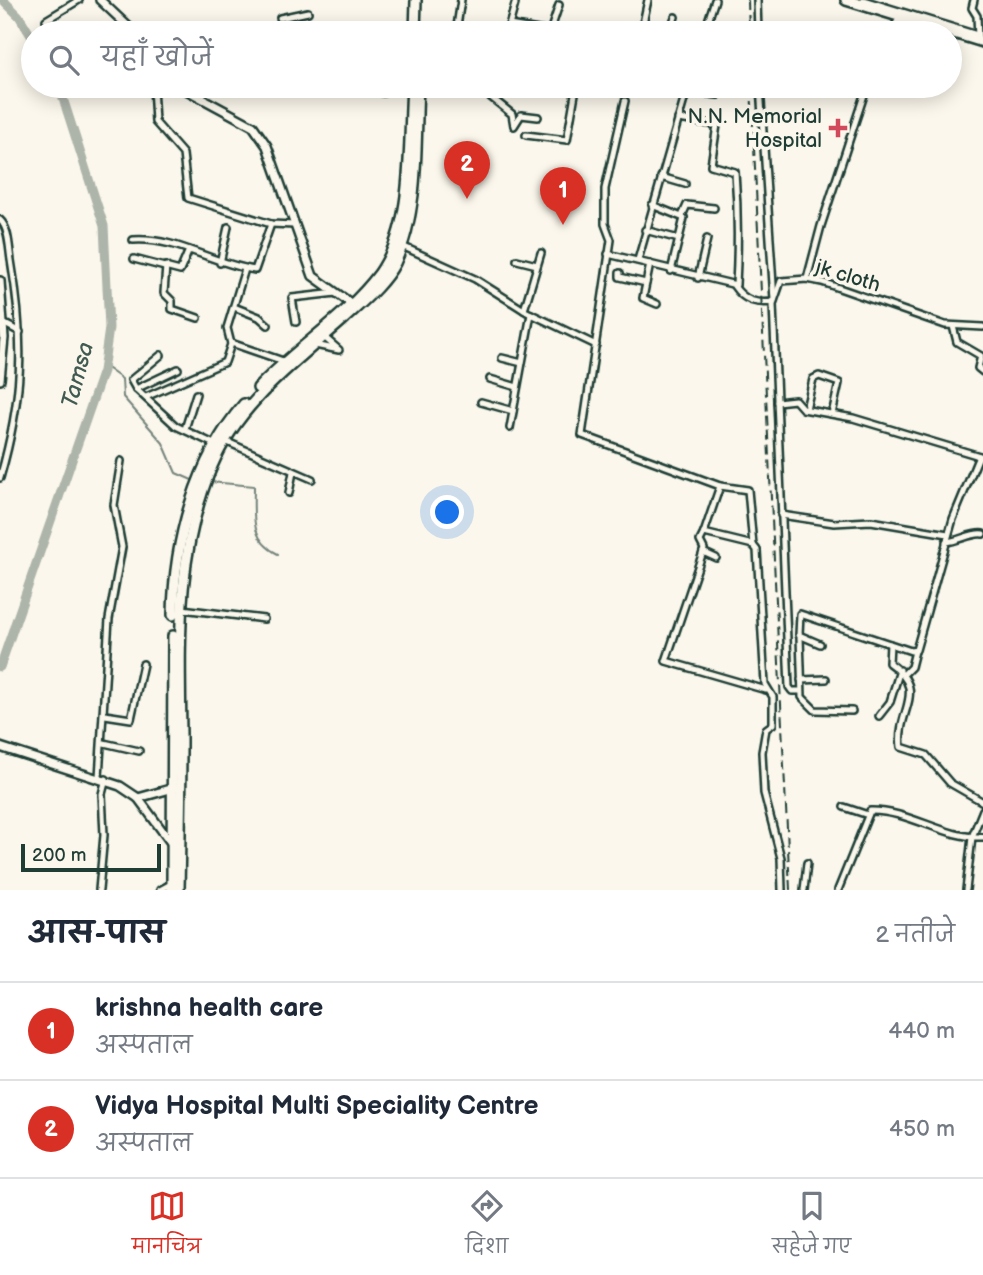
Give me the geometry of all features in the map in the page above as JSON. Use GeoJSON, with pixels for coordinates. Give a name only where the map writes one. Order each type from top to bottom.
{"type":"FeatureCollection","features":[{"type":"Feature","properties":{"kind":"main road"},"geometry":{"type":"LineString","coordinates":[[416,0],[419,21]]}},
{"type":"Feature","properties":{"kind":"main road"},"geometry":{"type":"LineString","coordinates":[[421,21],[422,0]]}},
{"type":"Feature","properties":{"kind":"main road"},"geometry":{"type":"LineString","coordinates":[[846,0],[911,21]]}},
{"type":"Feature","properties":{"kind":"main road"},"geometry":{"type":"LineString","coordinates":[[962,36],[980,39]]}},
{"type":"Feature","properties":{"kind":"main road"},"geometry":{"type":"LineString","coordinates":[[175,888],[180,854],[174,588],[184,532],[205,463],[215,444],[255,391],[354,305],[379,273],[395,243],[407,181],[411,98]]}},
{"type":"Feature","properties":{"kind":"main road"},"geometry":{"type":"LineString","coordinates":[[175,888],[173,846],[177,787],[179,609],[187,546],[212,466],[225,441],[257,396],[324,337],[393,266],[402,246],[413,177],[417,98]]}},
{"type":"Feature","properties":{"kind":"street"},"geometry":{"type":"LineString","coordinates":[[46,20],[79,0]]}},
{"type":"Feature","properties":{"kind":"street"},"geometry":{"type":"LineString","coordinates":[[100,0],[122,21]]}},
{"type":"Feature","properties":{"kind":"street"},"geometry":{"type":"LineString","coordinates":[[458,21],[461,0]]}},
{"type":"Feature","properties":{"kind":"street"},"geometry":{"type":"LineString","coordinates":[[644,21],[648,0]]}},
{"type":"Feature","properties":{"kind":"street"},"geometry":{"type":"LineString","coordinates":[[708,21],[715,0]]}},
{"type":"Feature","properties":{"kind":"street"},"geometry":{"type":"LineString","coordinates":[[757,0],[758,21]]}},
{"type":"Feature","properties":{"kind":"street"},"geometry":{"type":"LineString","coordinates":[[863,0],[926,21]]}},
{"type":"Feature","properties":{"kind":"street"},"geometry":{"type":"LineString","coordinates":[[962,33],[980,39],[976,15],[972,8],[974,0]]}},
{"type":"Feature","properties":{"kind":"street"},"geometry":{"type":"LineString","coordinates":[[510,21],[515,4]]}},
{"type":"Feature","properties":{"kind":"street"},"geometry":{"type":"LineString","coordinates":[[556,21],[559,5]]}},
{"type":"Feature","properties":{"kind":"street"},"geometry":{"type":"LineString","coordinates":[[280,18],[307,12]]}},
{"type":"Feature","properties":{"kind":"street"},"geometry":{"type":"LineString","coordinates":[[674,21],[675,17]]}},
{"type":"Feature","properties":{"kind":"street"},"geometry":{"type":"LineString","coordinates":[[154,98],[155,122],[183,154],[188,198],[271,224],[294,225]]}},
{"type":"Feature","properties":{"kind":"street"},"geometry":{"type":"LineString","coordinates":[[202,98],[253,126],[262,135],[313,276],[354,305]]}},
{"type":"Feature","properties":{"kind":"street"},"geometry":{"type":"LineString","coordinates":[[492,98],[512,114],[515,125],[521,115],[538,117]]}},
{"type":"Feature","properties":{"kind":"street"},"geometry":{"type":"LineString","coordinates":[[526,135],[567,139],[574,98]]}},
{"type":"Feature","properties":{"kind":"street"},"geometry":{"type":"LineString","coordinates":[[638,260],[684,98]]}},
{"type":"Feature","properties":{"kind":"street"},"geometry":{"type":"LineString","coordinates":[[761,98],[774,301],[789,687],[791,691],[801,691]]}},
{"type":"Feature","properties":{"kind":"street"},"geometry":{"type":"LineString","coordinates":[[807,279],[821,226],[863,98]]}},
{"type":"Feature","properties":{"kind":"street"},"geometry":{"type":"LineString","coordinates":[[625,101],[605,189],[605,224],[611,240],[582,435],[720,486],[748,490],[753,545],[757,550],[766,690]]}},
{"type":"Feature","properties":{"kind":"street"},"geometry":{"type":"LineString","coordinates":[[678,119],[718,125],[711,165],[735,172],[739,215],[734,286],[741,296],[751,301],[774,301]]}},
{"type":"Feature","properties":{"kind":"street"},"geometry":{"type":"LineString","coordinates":[[661,177],[685,184]]}},
{"type":"Feature","properties":{"kind":"street"},"geometry":{"type":"LineString","coordinates":[[652,205],[682,216]]}},
{"type":"Feature","properties":{"kind":"street"},"geometry":{"type":"LineString","coordinates":[[671,271],[682,216],[687,205],[714,208]]}},
{"type":"Feature","properties":{"kind":"street"},"geometry":{"type":"LineString","coordinates":[[0,220],[5,226],[20,332],[20,384],[0,478]]}},
{"type":"Feature","properties":{"kind":"street"},"geometry":{"type":"LineString","coordinates":[[133,240],[162,240],[220,263],[258,269],[271,224]]}},
{"type":"Feature","properties":{"kind":"street"},"geometry":{"type":"LineString","coordinates":[[220,263],[228,227]]}},
{"type":"Feature","properties":{"kind":"street"},"geometry":{"type":"LineString","coordinates":[[645,230],[679,239]]}},
{"type":"Feature","properties":{"kind":"street"},"geometry":{"type":"LineString","coordinates":[[698,278],[706,239]]}},
{"type":"Feature","properties":{"kind":"street"},"geometry":{"type":"LineString","coordinates":[[402,246],[475,279],[531,314],[596,345]]}},
{"type":"Feature","properties":{"kind":"street"},"geometry":{"type":"LineString","coordinates":[[134,259],[181,270],[189,250]]}},
{"type":"Feature","properties":{"kind":"street"},"geometry":{"type":"LineString","coordinates":[[524,310],[541,253]]}},
{"type":"Feature","properties":{"kind":"street"},"geometry":{"type":"LineString","coordinates":[[608,254],[734,286]]}},
{"type":"Feature","properties":{"kind":"street"},"geometry":{"type":"LineString","coordinates":[[517,260],[537,265]]}},
{"type":"Feature","properties":{"kind":"street"},"geometry":{"type":"LineString","coordinates":[[650,264],[643,300],[657,304]]}},
{"type":"Feature","properties":{"kind":"street"},"geometry":{"type":"LineString","coordinates":[[166,266],[164,293],[172,300],[172,309],[198,318]]}},
{"type":"Feature","properties":{"kind":"street"},"geometry":{"type":"LineString","coordinates":[[146,397],[224,363],[231,343],[227,330],[245,269]]}},
{"type":"Feature","properties":{"kind":"street"},"geometry":{"type":"LineString","coordinates":[[620,273],[620,276],[646,283]]}},
{"type":"Feature","properties":{"kind":"street","name":"jk cloth"},"geometry":{"type":"LineString","coordinates":[[774,301],[781,281],[807,279],[953,326],[983,327]]}},
{"type":"Feature","properties":{"kind":"street"},"geometry":{"type":"LineString","coordinates":[[0,281],[0,380]]}},
{"type":"Feature","properties":{"kind":"street"},"geometry":{"type":"LineString","coordinates":[[296,322],[292,298],[336,293]]}},
{"type":"Feature","properties":{"kind":"street"},"geometry":{"type":"LineString","coordinates":[[234,307],[259,317],[268,325]]}},
{"type":"Feature","properties":{"kind":"street"},"geometry":{"type":"LineString","coordinates":[[510,428],[531,314]]}},
{"type":"Feature","properties":{"kind":"street"},"geometry":{"type":"LineString","coordinates":[[2,323],[20,332]]}},
{"type":"Feature","properties":{"kind":"street"},"geometry":{"type":"LineString","coordinates":[[953,326],[957,342],[981,356],[978,368],[983,372]]}},
{"type":"Feature","properties":{"kind":"street"},"geometry":{"type":"LineString","coordinates":[[314,345],[340,350],[324,337]]}},
{"type":"Feature","properties":{"kind":"street"},"geometry":{"type":"LineString","coordinates":[[231,343],[246,351],[286,362]]}},
{"type":"Feature","properties":{"kind":"street"},"geometry":{"type":"LineString","coordinates":[[161,355],[131,380],[136,389],[172,422],[215,444]]}},
{"type":"Feature","properties":{"kind":"street"},"geometry":{"type":"LineString","coordinates":[[502,358],[522,363]]}},
{"type":"Feature","properties":{"kind":"street"},"geometry":{"type":"LineString","coordinates":[[136,389],[178,369]]}},
{"type":"Feature","properties":{"kind":"street"},"geometry":{"type":"LineString","coordinates":[[806,410],[813,379],[819,376],[839,383],[832,414]]}},
{"type":"Feature","properties":{"kind":"street"},"geometry":{"type":"LineString","coordinates":[[489,379],[517,387]]}},
{"type":"Feature","properties":{"kind":"street"},"geometry":{"type":"LineString","coordinates":[[185,429],[196,394]]}},
{"type":"Feature","properties":{"kind":"street"},"geometry":{"type":"LineString","coordinates":[[777,402],[796,400],[806,410],[832,414],[981,457],[948,534],[912,664],[903,671],[890,702],[879,716]]}},
{"type":"Feature","properties":{"kind":"street"},"geometry":{"type":"LineString","coordinates":[[481,402],[513,411]]}},
{"type":"Feature","properties":{"kind":"street"},"geometry":{"type":"LineString","coordinates":[[225,441],[312,480]]}},
{"type":"Feature","properties":{"kind":"street"},"geometry":{"type":"LineString","coordinates":[[99,890],[104,835],[102,794],[109,619],[122,547],[114,505],[121,461]]}},
{"type":"Feature","properties":{"kind":"street"},"geometry":{"type":"LineString","coordinates":[[289,493],[293,472]]}},
{"type":"Feature","properties":{"kind":"street"},"geometry":{"type":"LineString","coordinates":[[720,486],[700,540],[705,546],[666,661],[766,690],[773,697],[773,724],[764,732],[764,793],[781,858],[782,890]]}},
{"type":"Feature","properties":{"kind":"street"},"geometry":{"type":"LineString","coordinates":[[781,515],[834,523],[871,521],[948,534]]}},
{"type":"Feature","properties":{"kind":"street"},"geometry":{"type":"LineString","coordinates":[[704,533],[753,545]]}},
{"type":"Feature","properties":{"kind":"street"},"geometry":{"type":"LineString","coordinates":[[946,542],[963,540],[973,533],[983,534]]}},
{"type":"Feature","properties":{"kind":"street"},"geometry":{"type":"LineString","coordinates":[[703,552],[716,558]]}},
{"type":"Feature","properties":{"kind":"street"},"geometry":{"type":"LineString","coordinates":[[179,609],[264,619]]}},
{"type":"Feature","properties":{"kind":"street"},"geometry":{"type":"LineString","coordinates":[[852,711],[812,709],[801,691],[799,615],[803,612],[915,651]]}},
{"type":"Feature","properties":{"kind":"street"},"geometry":{"type":"LineString","coordinates":[[800,637],[820,644]]}},
{"type":"Feature","properties":{"kind":"street"},"geometry":{"type":"LineString","coordinates":[[890,644],[889,663],[903,671],[909,692],[901,739],[902,749],[926,755],[950,783],[983,802]]}},
{"type":"Feature","properties":{"kind":"street"},"geometry":{"type":"LineString","coordinates":[[105,715],[131,719],[143,664]]}},
{"type":"Feature","properties":{"kind":"street"},"geometry":{"type":"LineString","coordinates":[[801,680],[826,679]]}},
{"type":"Feature","properties":{"kind":"street"},"geometry":{"type":"LineString","coordinates":[[104,743],[139,751]]}},
{"type":"Feature","properties":{"kind":"street"},"geometry":{"type":"LineString","coordinates":[[0,747],[103,778],[138,798],[180,854]]}},
{"type":"Feature","properties":{"kind":"street"},"geometry":{"type":"LineString","coordinates":[[138,798],[177,787]]}},
{"type":"Feature","properties":{"kind":"street"},"geometry":{"type":"LineString","coordinates":[[844,807],[868,815]]}},
{"type":"Feature","properties":{"kind":"street"},"geometry":{"type":"LineString","coordinates":[[838,890],[863,835],[868,815],[875,811],[972,837],[983,837]]}},
{"type":"Feature","properties":{"kind":"street"},"geometry":{"type":"LineString","coordinates":[[966,890],[972,837],[980,815]]}},
{"type":"Feature","properties":{"kind":"street"},"geometry":{"type":"LineString","coordinates":[[804,890],[807,863]]}},
{"type":"Feature","properties":{"kind":"street"},"geometry":{"type":"LineString","coordinates":[[160,890],[175,888]]}},
{"type":"Feature","properties":{"kind":"waterway","name":"Tamsa"},"geometry":{"type":"LineString","coordinates":[[3,0],[22,21]]}},
{"type":"Feature","properties":{"kind":"waterway","name":"Tamsa"},"geometry":{"type":"LineString","coordinates":[[0,667],[103,371],[109,328],[104,226],[63,98]]}},
{"type":"Feature","properties":{"kind":"waterway"},"geometry":{"type":"LineString","coordinates":[[104,366],[122,379],[123,397],[163,443],[176,473],[192,480]]}},
{"type":"Feature","properties":{"kind":"waterway"},"geometry":{"type":"LineString","coordinates":[[211,482],[254,486],[254,516],[258,534],[262,541],[278,554]]}},
{"type":"Feature","properties":{"kind":"railway"},"geometry":{"type":"LineString","coordinates":[[748,0],[749,21]]}},
{"type":"Feature","properties":{"kind":"railway"},"geometry":{"type":"LineString","coordinates":[[752,98],[790,890]]}},
{"type":"Feature","properties":{"kind":"place","name":"N.N. Memorial Hospital"},"geometry":{"type":"Point","coordinates":[838,128]}},
{"type":"Feature","properties":{"kind":"place","name":"Vidya Hospital Multi Speciality Centre"},"geometry":{"type":"Point","coordinates":[467,199]}},
{"type":"Feature","properties":{"kind":"place","name":"krishna health care"},"geometry":{"type":"Point","coordinates":[563,225]}}]}
